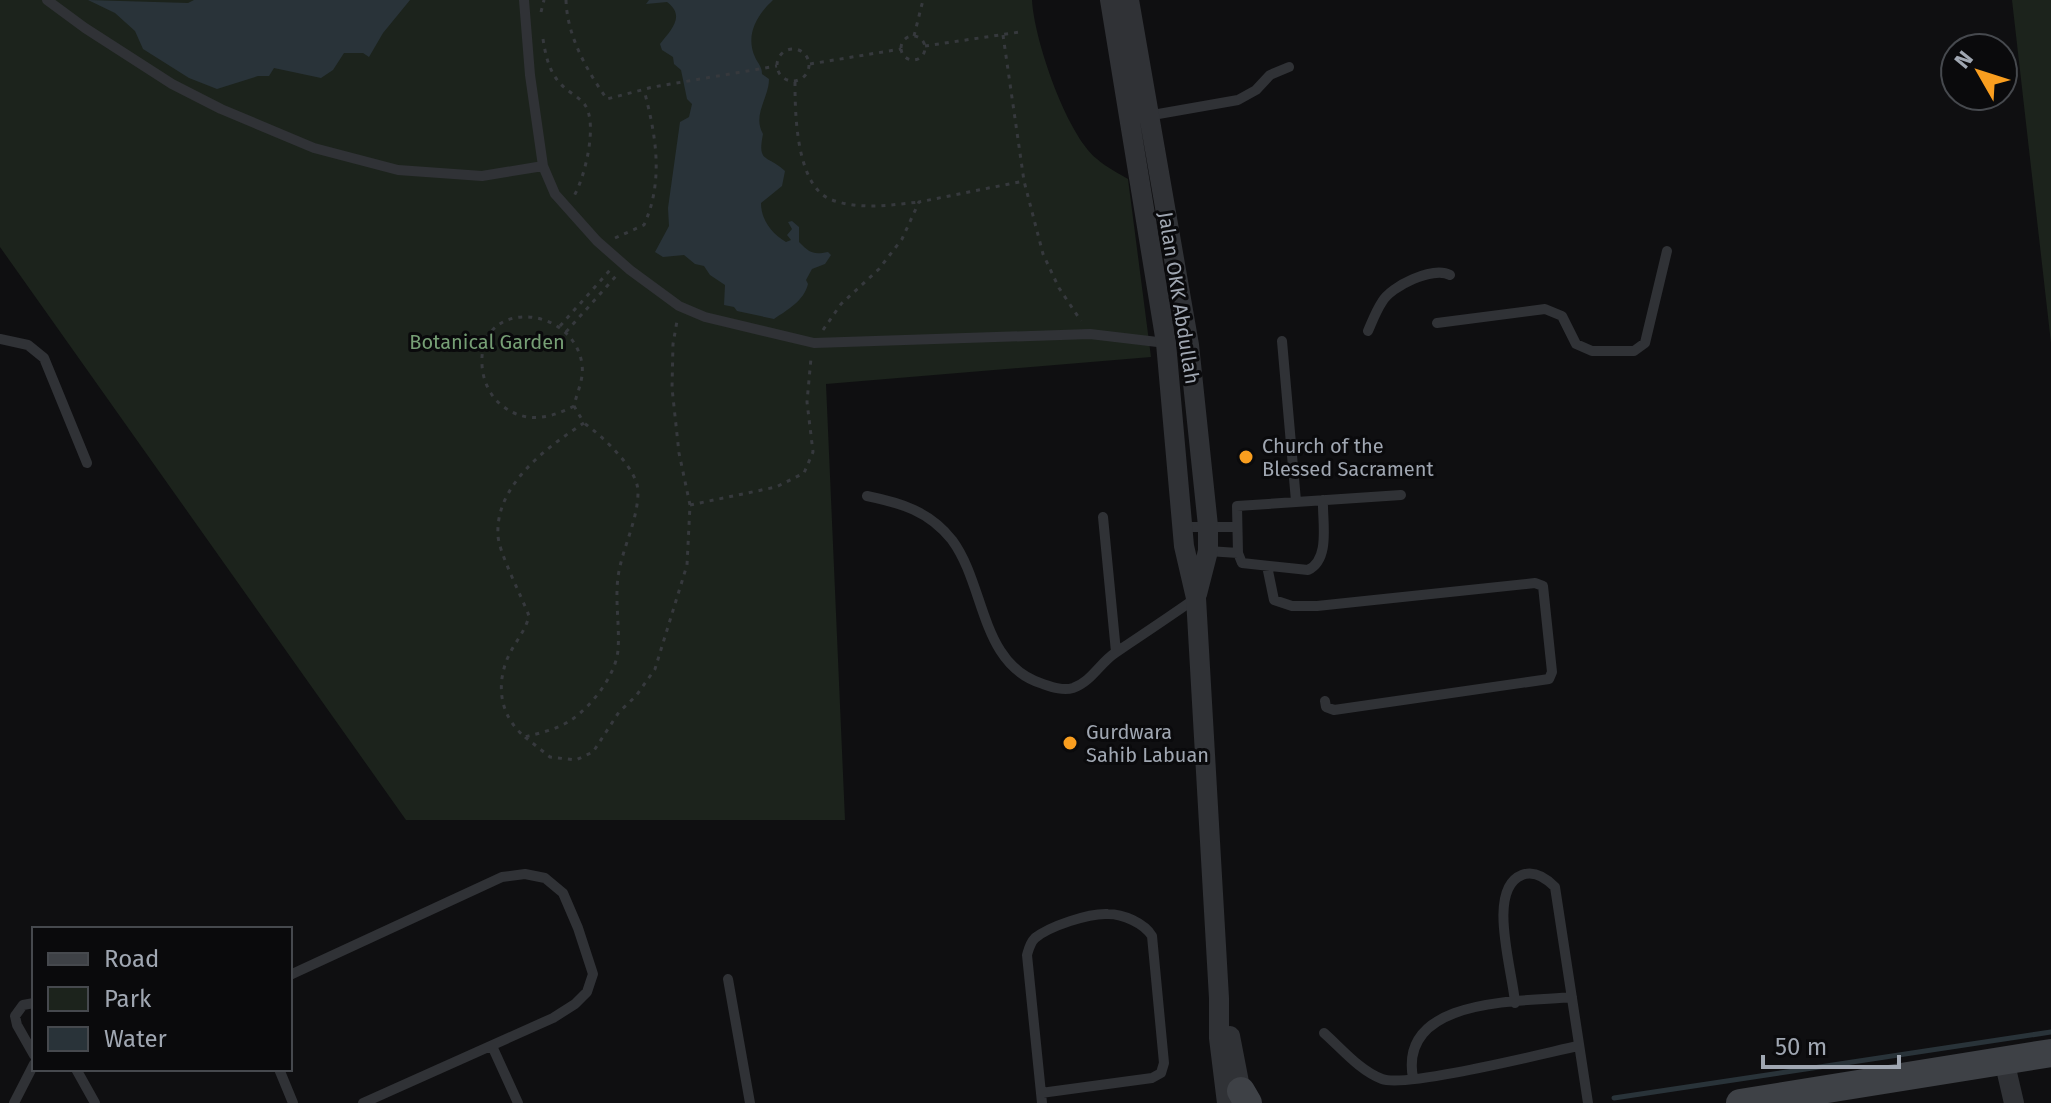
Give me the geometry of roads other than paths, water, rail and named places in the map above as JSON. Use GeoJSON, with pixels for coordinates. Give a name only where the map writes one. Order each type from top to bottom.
{"type":"FeatureCollection","features":[{"type":"Feature","properties":{"kind":"street","name":"Jalan OKK Abdullah"},"geometry":{"type":"LineString","coordinates":[[1110,0],[1189,345],[1208,526],[1208,551],[1196,598]]}},
{"type":"Feature","properties":{"kind":"street","name":"Jalan OKK Abdullah"},"geometry":{"type":"LineString","coordinates":[[1129,0],[1139,117],[1166,343],[1184,546],[1196,598],[1219,1038],[1235,1099]]}},
{"type":"Feature","properties":{"kind":"street"},"geometry":{"type":"LineString","coordinates":[[1740,1103],[2051,1053]]}},
{"type":"Feature","properties":{"kind":"street"},"geometry":{"type":"LineString","coordinates":[[2004,1060],[2014,1103]]}},
{"type":"Feature","properties":{"kind":"lane"},"geometry":{"type":"LineString","coordinates":[[47,0],[172,84],[221,109],[314,148],[398,170],[482,176],[543,166]]}},
{"type":"Feature","properties":{"kind":"lane"},"geometry":{"type":"LineString","coordinates":[[524,0],[530,75],[543,166],[555,194],[622,263],[679,306],[705,317],[814,343],[1090,334],[1166,343]]}},
{"type":"Feature","properties":{"kind":"lane"},"geometry":{"type":"LineString","coordinates":[[1139,117],[1238,100],[1256,90],[1270,75],[1289,67]]}},
{"type":"Feature","properties":{"kind":"lane"},"geometry":{"type":"LineString","coordinates":[[1437,323],[1545,309],[1562,316],[1576,344],[1584,348],[1611,353],[1634,351],[1645,343],[1667,251]]}},
{"type":"Feature","properties":{"kind":"lane"},"geometry":{"type":"LineString","coordinates":[[1368,331],[1382,300],[1391,291],[1429,273],[1438,271],[1450,275]]}},
{"type":"Feature","properties":{"kind":"lane"},"geometry":{"type":"LineString","coordinates":[[0,339],[28,345],[44,358],[87,463]]}},
{"type":"Feature","properties":{"kind":"lane"},"geometry":{"type":"LineString","coordinates":[[1282,341],[1296,501]]}},
{"type":"Feature","properties":{"kind":"lane"},"geometry":{"type":"LineString","coordinates":[[1323,500],[1322,549],[1318,564],[1308,570],[1242,563],[1238,553],[1237,506],[1296,501],[1401,495]]}},
{"type":"Feature","properties":{"kind":"lane"},"geometry":{"type":"LineString","coordinates":[[867,496],[909,505],[949,537],[961,554],[990,632],[1007,662],[1016,672],[1040,683],[1061,689],[1073,688],[1095,673],[1116,652],[1196,598]]}},
{"type":"Feature","properties":{"kind":"lane"},"geometry":{"type":"LineString","coordinates":[[1103,517],[1116,652]]}},
{"type":"Feature","properties":{"kind":"lane"},"geometry":{"type":"LineString","coordinates":[[1183,527],[1237,527]]}},
{"type":"Feature","properties":{"kind":"lane"},"geometry":{"type":"LineString","coordinates":[[1208,551],[1238,553]]}},
{"type":"Feature","properties":{"kind":"lane"},"geometry":{"type":"LineString","coordinates":[[1267,566],[1274,600],[1292,606],[1535,583],[1543,586],[1552,672],[1549,679],[1334,710],[1326,707],[1325,701]]}},
{"type":"Feature","properties":{"kind":"lane"},"geometry":{"type":"LineString","coordinates":[[1515,1003],[1503,910],[1504,893],[1514,880],[1525,873],[1538,874],[1555,887],[1588,1103]]}},
{"type":"Feature","properties":{"kind":"lane"},"geometry":{"type":"LineString","coordinates":[[292,974],[502,877],[525,874],[545,878],[563,893],[593,974],[587,992],[553,1018],[363,1103]]}},
{"type":"Feature","properties":{"kind":"lane"},"geometry":{"type":"LineString","coordinates":[[1109,913],[1141,924],[1152,936],[1164,1063],[1161,1073],[1152,1078],[1042,1098],[1027,955],[1029,944],[1037,937],[1076,919],[1109,913]]}},
{"type":"Feature","properties":{"kind":"lane"},"geometry":{"type":"LineString","coordinates":[[728,979],[750,1103]]}},
{"type":"Feature","properties":{"kind":"lane"},"geometry":{"type":"LineString","coordinates":[[1413,1078],[1410,1064],[1418,1041],[1436,1020],[1459,1011],[1572,997]]}},
{"type":"Feature","properties":{"kind":"lane"},"geometry":{"type":"LineString","coordinates":[[32,1004],[20,1007],[15,1021],[32,1051]]}},
{"type":"Feature","properties":{"kind":"lane"},"geometry":{"type":"LineString","coordinates":[[1324,1033],[1371,1074],[1392,1082],[1578,1046]]}},
{"type":"Feature","properties":{"kind":"lane"},"geometry":{"type":"LineString","coordinates":[[492,1046],[518,1103]]}},
{"type":"Feature","properties":{"kind":"lane"},"geometry":{"type":"LineString","coordinates":[[14,1103],[32,1068]]}},
{"type":"Feature","properties":{"kind":"lane"},"geometry":{"type":"LineString","coordinates":[[77,1071],[95,1103]]}},
{"type":"Feature","properties":{"kind":"lane"},"geometry":{"type":"LineString","coordinates":[[280,1071],[293,1103]]}},
{"type":"Feature","properties":{"kind":"water"},"geometry":{"type":"Polygon","coordinates":[[[88,0],[188,3],[194,0],[410,0],[383,33],[369,57],[363,53],[344,53],[333,70],[321,78],[274,68],[269,76],[258,76],[217,89],[189,78],[143,49],[135,31],[115,13],[88,0]]]}},
{"type":"Feature","properties":{"kind":"water"},"geometry":{"type":"Polygon","coordinates":[[[649,0],[773,0],[754,26],[751,41],[762,74],[769,79],[759,120],[763,134],[761,150],[765,157],[785,171],[782,186],[761,203],[763,215],[772,231],[786,242],[791,240],[787,235],[792,229],[788,222],[792,221],[799,227],[799,242],[806,249],[831,255],[825,264],[812,269],[806,280],[806,290],[799,300],[774,319],[724,305],[725,285],[710,275],[704,266],[695,264],[684,255],[663,257],[655,252],[669,226],[668,208],[680,122],[689,117],[692,104],[687,99],[681,70],[660,44],[675,23],[673,7],[667,2],[646,4],[649,0]]]}},
{"type":"Feature","properties":{"kind":"waterway"},"geometry":{"type":"LineString","coordinates":[[1614,1098],[2051,1032]]}},
{"type":"Feature","properties":{"kind":"place","name":"Church of the Blessed Sacrament"},"geometry":{"type":"Point","coordinates":[1246,457]}},
{"type":"Feature","properties":{"kind":"place","name":"Gurdwara Sahib Labuan"},"geometry":{"type":"Point","coordinates":[1070,743]}},
{"type":"Feature","properties":{"kind":"park label","name":"Botanical Garden"},"geometry":{"type":"Point","coordinates":[487,342]}}]}
